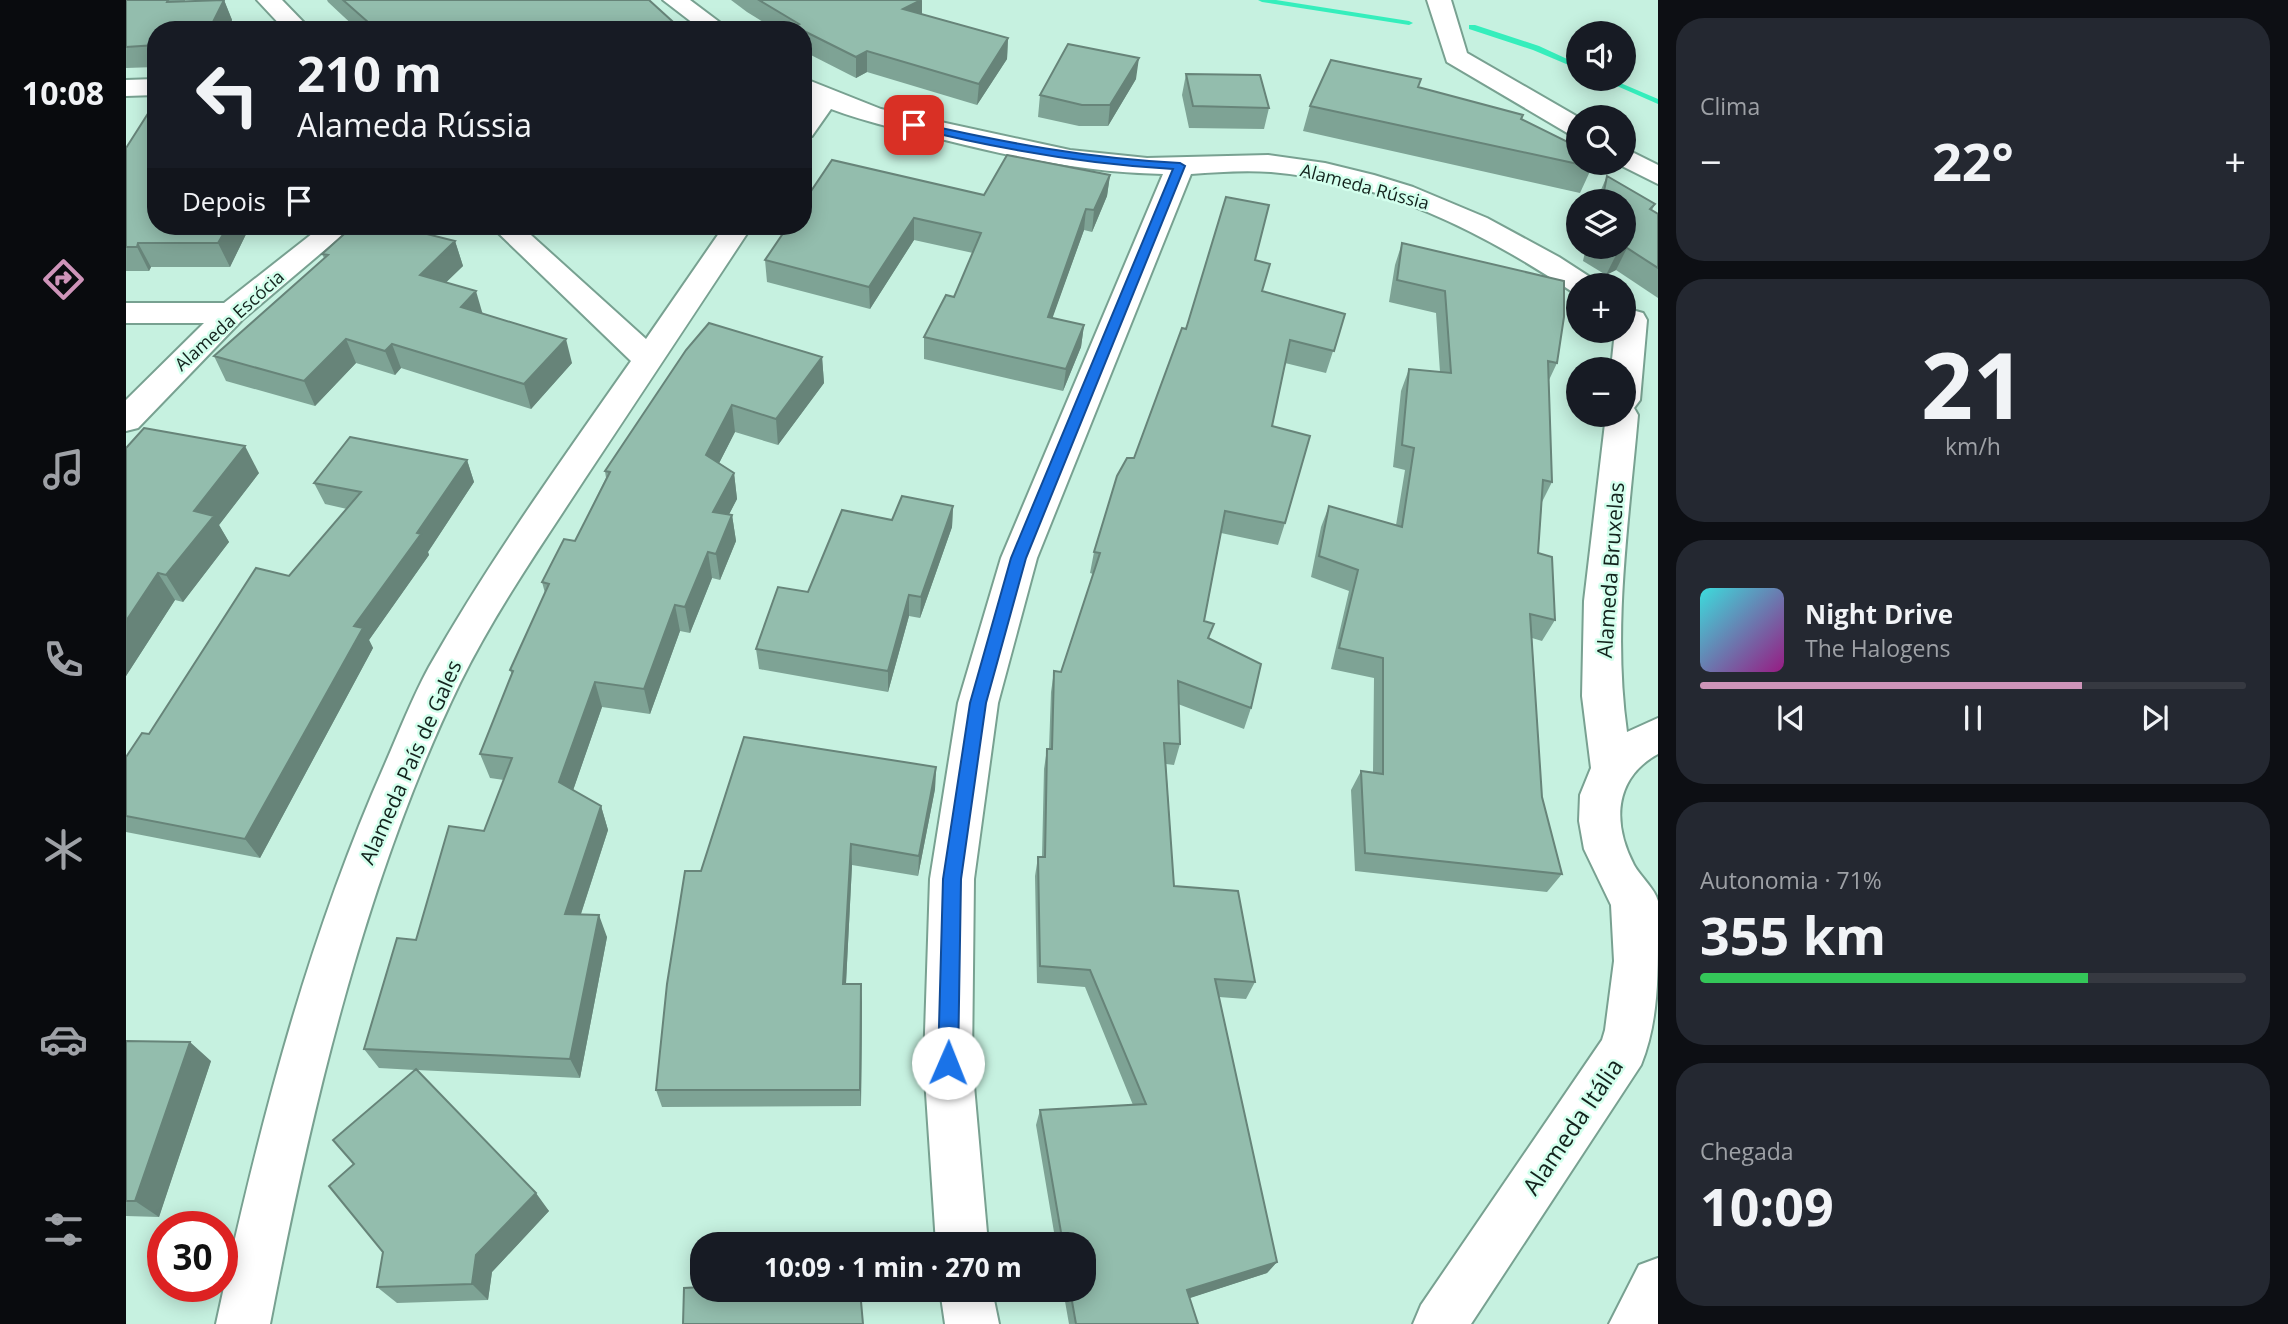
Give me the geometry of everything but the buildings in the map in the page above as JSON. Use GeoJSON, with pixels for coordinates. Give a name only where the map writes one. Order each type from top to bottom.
{"type":"FeatureCollection","features":[{"type":"Feature","properties":{"kind":"street"},"geometry":{"type":"LineString","coordinates":[[269,0],[290,21]]}},
{"type":"Feature","properties":{"kind":"street"},"geometry":{"type":"LineString","coordinates":[[675,0],[705,21]]}},
{"type":"Feature","properties":{"kind":"street"},"geometry":{"type":"LineString","coordinates":[[1440,4],[1456,57],[1566,121]]}},
{"type":"Feature","properties":{"kind":"street"},"geometry":{"type":"LineString","coordinates":[[126,88],[147,87]]}},
{"type":"Feature","properties":{"kind":"street","name":"Alameda Rússia"},"geometry":{"type":"LineString","coordinates":[[814,92],[863,113],[1019,150],[1104,162],[1180,166],[1283,164],[1380,186],[1437,205],[1493,231],[1566,275]]}},
{"type":"Feature","properties":{"kind":"street"},"geometry":{"type":"LineString","coordinates":[[1636,163],[1658,177]]}},
{"type":"Feature","properties":{"kind":"street"},"geometry":{"type":"LineString","coordinates":[[961,1232],[948,1063],[952,879],[978,703],[1019,558],[1180,166]]}},
{"type":"Feature","properties":{"kind":"street","name":"Alameda Escócia"},"geometry":{"type":"LineString","coordinates":[[126,420],[231,313],[328,235]]}},
{"type":"Feature","properties":{"kind":"street"},"geometry":{"type":"LineString","coordinates":[[515,235],[648,359]]}},
{"type":"Feature","properties":{"kind":"street","name":"Alameda País de Gales"},"geometry":{"type":"LineString","coordinates":[[243,1324],[269,1197],[304,1062],[370,846],[443,678],[518,552],[732,235]]}},
{"type":"Feature","properties":{"kind":"street"},"geometry":{"type":"LineString","coordinates":[[126,313],[231,313]]}},
{"type":"Feature","properties":{"kind":"street"},"geometry":{"type":"LineString","coordinates":[[1632,357],[1638,323]]}},
{"type":"Feature","properties":{"kind":"street","name":"Alameda Bruxelas"},"geometry":{"type":"LineString","coordinates":[[1611,767],[1602,696],[1603,601],[1621,427]]}},
{"type":"Feature","properties":{"kind":"street"},"geometry":{"type":"LineString","coordinates":[[1646,919],[1612,870],[1600,835],[1598,802],[1611,767],[1639,742],[1658,735]]}},
{"type":"Feature","properties":{"kind":"street","name":"Alameda Itália"},"geometry":{"type":"LineString","coordinates":[[1440,1324],[1624,1049],[1636,998],[1646,919]]}},
{"type":"Feature","properties":{"kind":"street"},"geometry":{"type":"LineString","coordinates":[[1636,1324],[1658,1284]]}},
{"type":"Feature","properties":{"kind":"street"},"geometry":{"type":"LineString","coordinates":[[968,1302],[972,1324]]}},
{"type":"Feature","properties":{"kind":"waterway"},"geometry":{"type":"LineString","coordinates":[[1262,0],[1409,23]]}},
{"type":"Feature","properties":{"kind":"waterway"},"geometry":{"type":"LineString","coordinates":[[1472,27],[1536,48],[1566,62]]}},
{"type":"Feature","properties":{"kind":"waterway"},"geometry":{"type":"LineString","coordinates":[[1633,91],[1658,102]]}},
{"type":"Feature","properties":{"kind":"route"},"geometry":{"type":"LineString","coordinates":[[914,125],[1019,150],[1104,162],[1180,166],[1019,558],[978,703],[952,879],[948,1063]]}}]}
